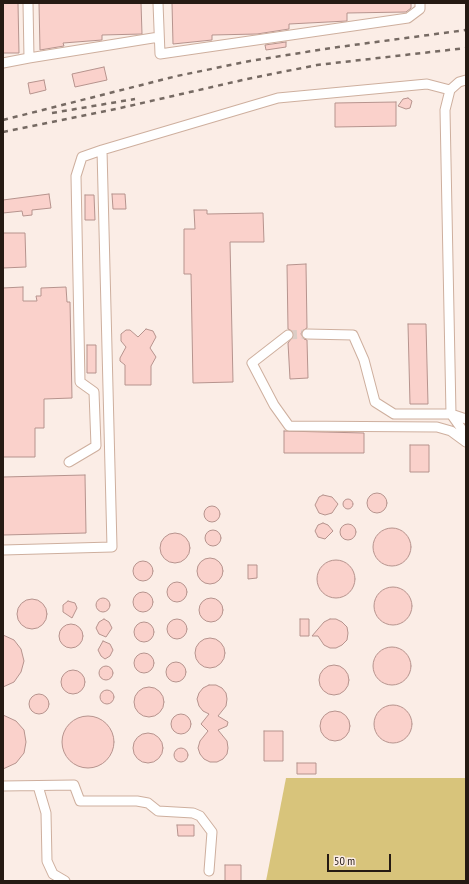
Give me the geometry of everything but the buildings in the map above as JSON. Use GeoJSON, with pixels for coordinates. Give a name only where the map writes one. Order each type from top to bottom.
{"type":"FeatureCollection","features":[{"type":"Feature","properties":{"kind":"street"},"geometry":{"type":"LineString","coordinates":[[28,3],[29,58]]}},
{"type":"Feature","properties":{"kind":"street"},"geometry":{"type":"LineString","coordinates":[[158,3],[160,54],[408,18],[420,9],[420,3]]}},
{"type":"Feature","properties":{"kind":"street"},"geometry":{"type":"LineString","coordinates":[[3,63],[159,37]]}},
{"type":"Feature","properties":{"kind":"street"},"geometry":{"type":"LineString","coordinates":[[466,80],[459,82],[450,90],[446,110],[451,414],[466,435]]}},
{"type":"Feature","properties":{"kind":"street"},"geometry":{"type":"LineString","coordinates":[[69,462],[96,446],[94,392],[80,382],[76,176],[82,157],[278,98],[428,84],[450,90]]}},
{"type":"Feature","properties":{"kind":"street"},"geometry":{"type":"LineString","coordinates":[[3,550],[112,546],[102,150]]}},
{"type":"Feature","properties":{"kind":"street"},"geometry":{"type":"LineString","coordinates":[[307,334],[353,335],[364,360],[375,402],[394,414],[451,414],[466,419]]}},
{"type":"Feature","properties":{"kind":"street"},"geometry":{"type":"LineString","coordinates":[[288,335],[252,362],[274,405],[289,426],[436,427],[451,431],[466,442]]}},
{"type":"Feature","properties":{"kind":"street"},"geometry":{"type":"LineString","coordinates":[[3,786],[74,785],[80,801],[137,801],[148,803],[158,811],[193,813],[200,816],[212,832],[209,871]]}},
{"type":"Feature","properties":{"kind":"street"},"geometry":{"type":"LineString","coordinates":[[38,786],[46,813],[47,861],[53,874],[65,881]]}},
{"type":"Feature","properties":{"kind":"shaded area"},"geometry":{"type":"Polygon","coordinates":[[[286,778],[466,778],[466,881],[266,881],[286,778]]]}},
{"type":"Feature","properties":{"kind":"tunnel"},"geometry":{"type":"LineString","coordinates":[[288,335],[307,334]]}},
{"type":"Feature","properties":{"kind":"railway"},"geometry":{"type":"LineString","coordinates":[[3,120],[177,76],[250,61],[331,48],[466,30]]}},
{"type":"Feature","properties":{"kind":"railway"},"geometry":{"type":"LineString","coordinates":[[3,132],[317,65],[466,48]]}},
{"type":"Feature","properties":{"kind":"railway"},"geometry":{"type":"LineString","coordinates":[[52,113],[135,99]]}}]}
